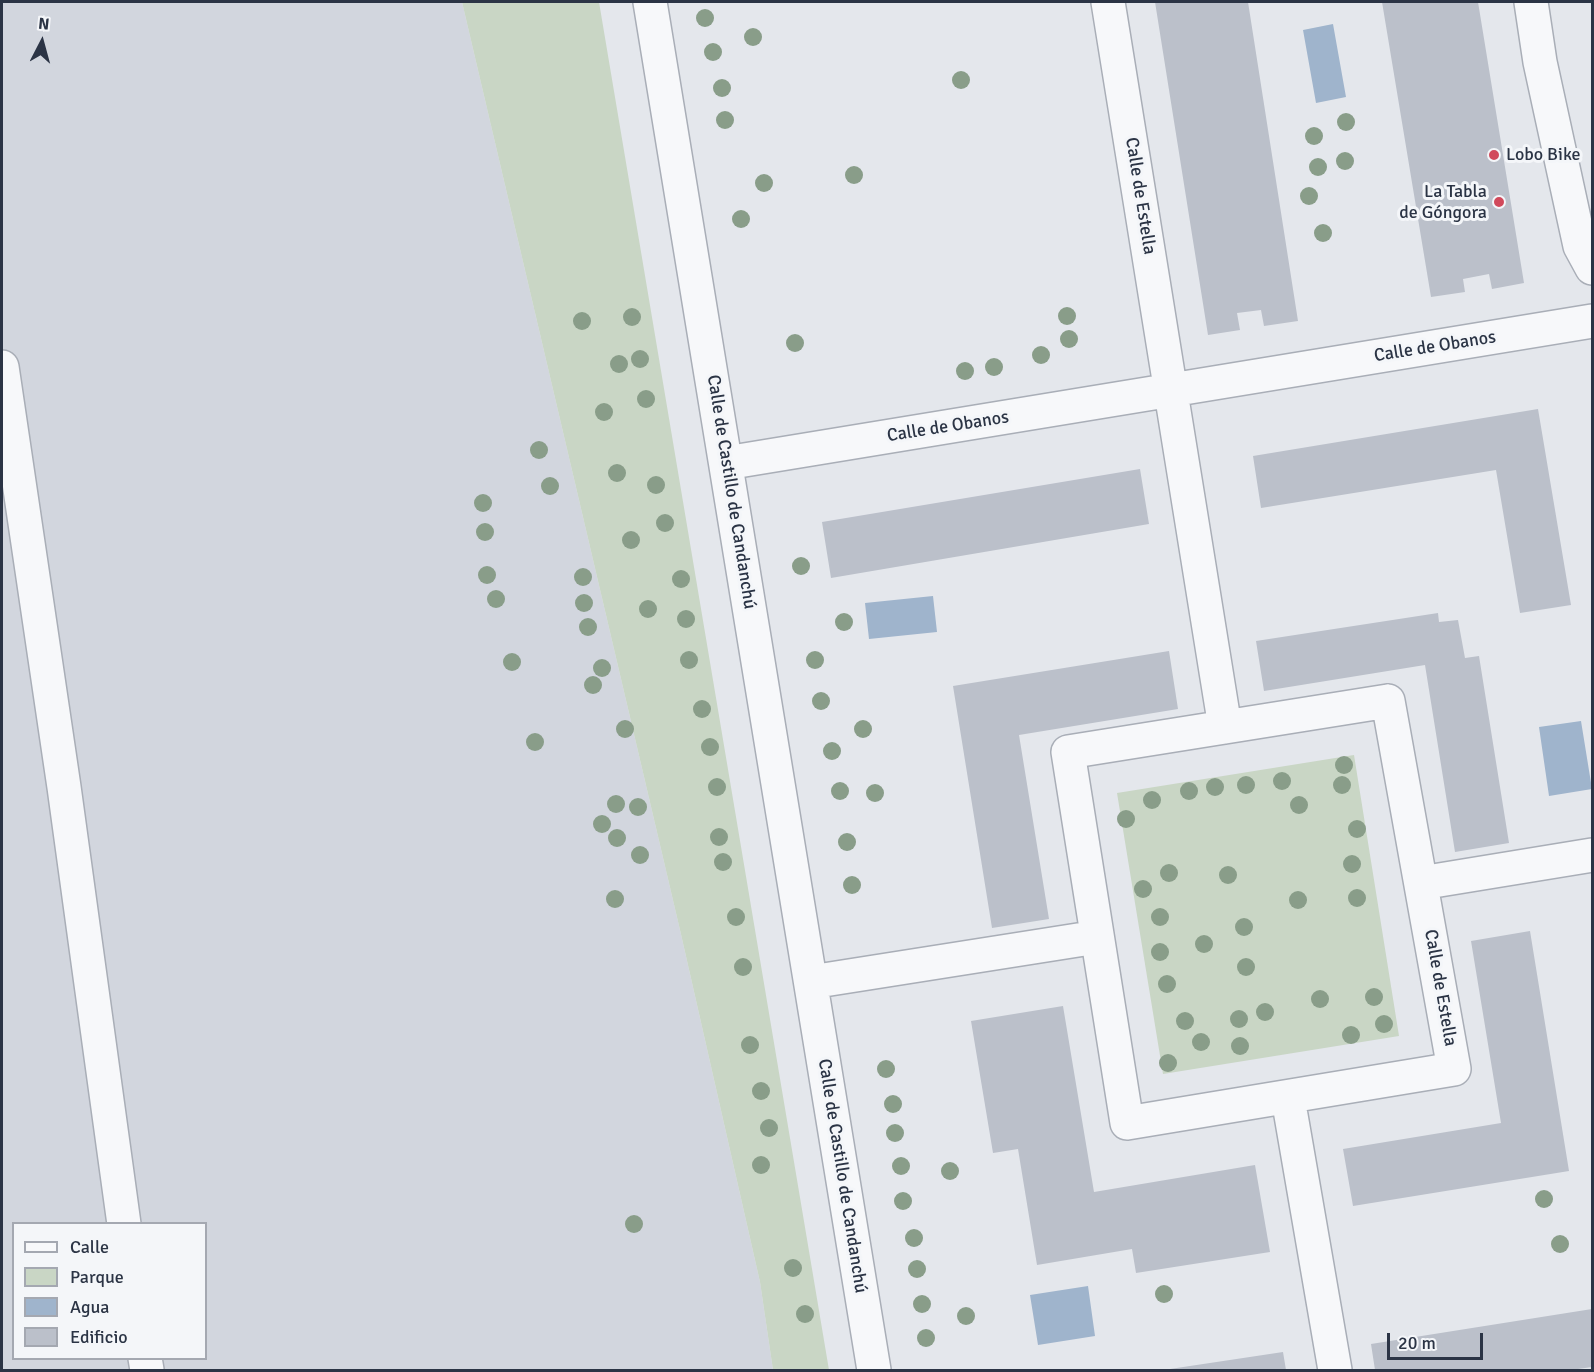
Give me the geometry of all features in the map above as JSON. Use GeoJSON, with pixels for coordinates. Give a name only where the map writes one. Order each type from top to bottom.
{"type":"FeatureCollection","features":[{"type":"Feature","properties":{"kind":"street","name":"Calle de Castillo de Candanchú"},"geometry":{"type":"LineString","coordinates":[[650,2],[874,1371]]}},
{"type":"Feature","properties":{"kind":"street","name":"Calle de Estella"},"geometry":{"type":"LineString","coordinates":[[1108,2],[1172,391]]}},
{"type":"Feature","properties":{"kind":"street"},"geometry":{"type":"LineString","coordinates":[[1531,2],[1540,62],[1580,246],[1593,268]]}},
{"type":"Feature","properties":{"kind":"street","name":"Calle de Obanos"},"geometry":{"type":"LineString","coordinates":[[726,463],[1593,321]]}},
{"type":"Feature","properties":{"kind":"street"},"geometry":{"type":"LineString","coordinates":[[2,367],[64,787],[124,1222]]}},
{"type":"Feature","properties":{"kind":"street"},"geometry":{"type":"LineString","coordinates":[[1172,391],[1225,727]]}},
{"type":"Feature","properties":{"kind":"street"},"geometry":{"type":"LineString","coordinates":[[811,982],[1097,937],[1068,752],[1388,701],[1421,883],[1593,855]]}},
{"type":"Feature","properties":{"kind":"street","name":"Calle de Estella"},"geometry":{"type":"LineString","coordinates":[[1097,937],[1127,1123],[1288,1098],[1454,1069],[1421,883]]}},
{"type":"Feature","properties":{"kind":"street"},"geometry":{"type":"LineString","coordinates":[[1288,1098],[1335,1371]]}},
{"type":"Feature","properties":{"kind":"shaded area"},"geometry":{"type":"Polygon","coordinates":[[[2,2],[462,2],[680,930],[760,1282],[773,1370],[2,1370],[2,2]]]}},
{"type":"Feature","properties":{"kind":"green space"},"geometry":{"type":"Polygon","coordinates":[[[462,2],[599,2],[829,1370],[773,1370],[760,1282],[680,930],[462,2]]]}},
{"type":"Feature","properties":{"kind":"green space"},"geometry":{"type":"Polygon","coordinates":[[[1354,755],[1399,1036],[1163,1074],[1117,793],[1354,755]]]}},
{"type":"Feature","properties":{"kind":"water"},"geometry":{"type":"Polygon","coordinates":[[[1333,24],[1346,97],[1316,103],[1303,30],[1333,24]]]}},
{"type":"Feature","properties":{"kind":"water"},"geometry":{"type":"Polygon","coordinates":[[[933,596],[937,632],[869,639],[865,603],[933,596]]]}},
{"type":"Feature","properties":{"kind":"water"},"geometry":{"type":"Polygon","coordinates":[[[1581,721],[1592,789],[1549,796],[1539,727],[1581,721]]]}},
{"type":"Feature","properties":{"kind":"water"},"geometry":{"type":"Polygon","coordinates":[[[1088,1286],[1095,1336],[1038,1345],[1030,1295],[1088,1286]]]}},
{"type":"Feature","properties":{"kind":"building"},"geometry":{"type":"Polygon","coordinates":[[[1155,2],[1248,2],[1298,321],[1264,326],[1261,310],[1237,313],[1240,330],[1208,335],[1155,2]]]}},
{"type":"Feature","properties":{"kind":"building"},"geometry":{"type":"Polygon","coordinates":[[[1382,2],[1478,2],[1524,283],[1492,289],[1489,274],[1463,279],[1465,292],[1431,297],[1382,2]]]}},
{"type":"Feature","properties":{"kind":"building"},"geometry":{"type":"Polygon","coordinates":[[[1538,409],[1571,605],[1520,613],[1496,470],[1261,508],[1253,456],[1538,409]]]}},
{"type":"Feature","properties":{"kind":"building"},"geometry":{"type":"Polygon","coordinates":[[[1140,469],[1149,524],[831,578],[822,522],[1140,469]]]}},
{"type":"Feature","properties":{"kind":"building"},"geometry":{"type":"Polygon","coordinates":[[[1438,613],[1439,622],[1458,620],[1465,658],[1479,656],[1509,843],[1455,852],[1425,665],[1264,691],[1256,641],[1438,613]]]}},
{"type":"Feature","properties":{"kind":"building"},"geometry":{"type":"Polygon","coordinates":[[[1169,651],[1178,709],[1019,735],[1049,919],[992,928],[953,686],[1169,651]]]}},
{"type":"Feature","properties":{"kind":"building"},"geometry":{"type":"Polygon","coordinates":[[[1530,931],[1569,1171],[1353,1206],[1343,1149],[1501,1123],[1471,941],[1530,931]]]}},
{"type":"Feature","properties":{"kind":"building"},"geometry":{"type":"Polygon","coordinates":[[[1063,1006],[1094,1192],[1255,1165],[1270,1252],[1136,1273],[1132,1249],[1037,1265],[1018,1149],[993,1153],[971,1021],[1063,1006]]]}},
{"type":"Feature","properties":{"kind":"building"},"geometry":{"type":"Polygon","coordinates":[[[1592,1309],[1592,1367],[1571,1370],[1375,1370],[1371,1344],[1592,1309]]]}},
{"type":"Feature","properties":{"kind":"building"},"geometry":{"type":"Polygon","coordinates":[[[1283,1352],[1286,1370],[1170,1370],[1170,1369],[1283,1352]]]}},
{"type":"Feature","properties":{"kind":"place","name":"Lobo Bike"},"geometry":{"type":"Point","coordinates":[1494,155]}},
{"type":"Feature","properties":{"kind":"place","name":"La Tabla de Góngora"},"geometry":{"type":"Point","coordinates":[1499,202]}}]}
